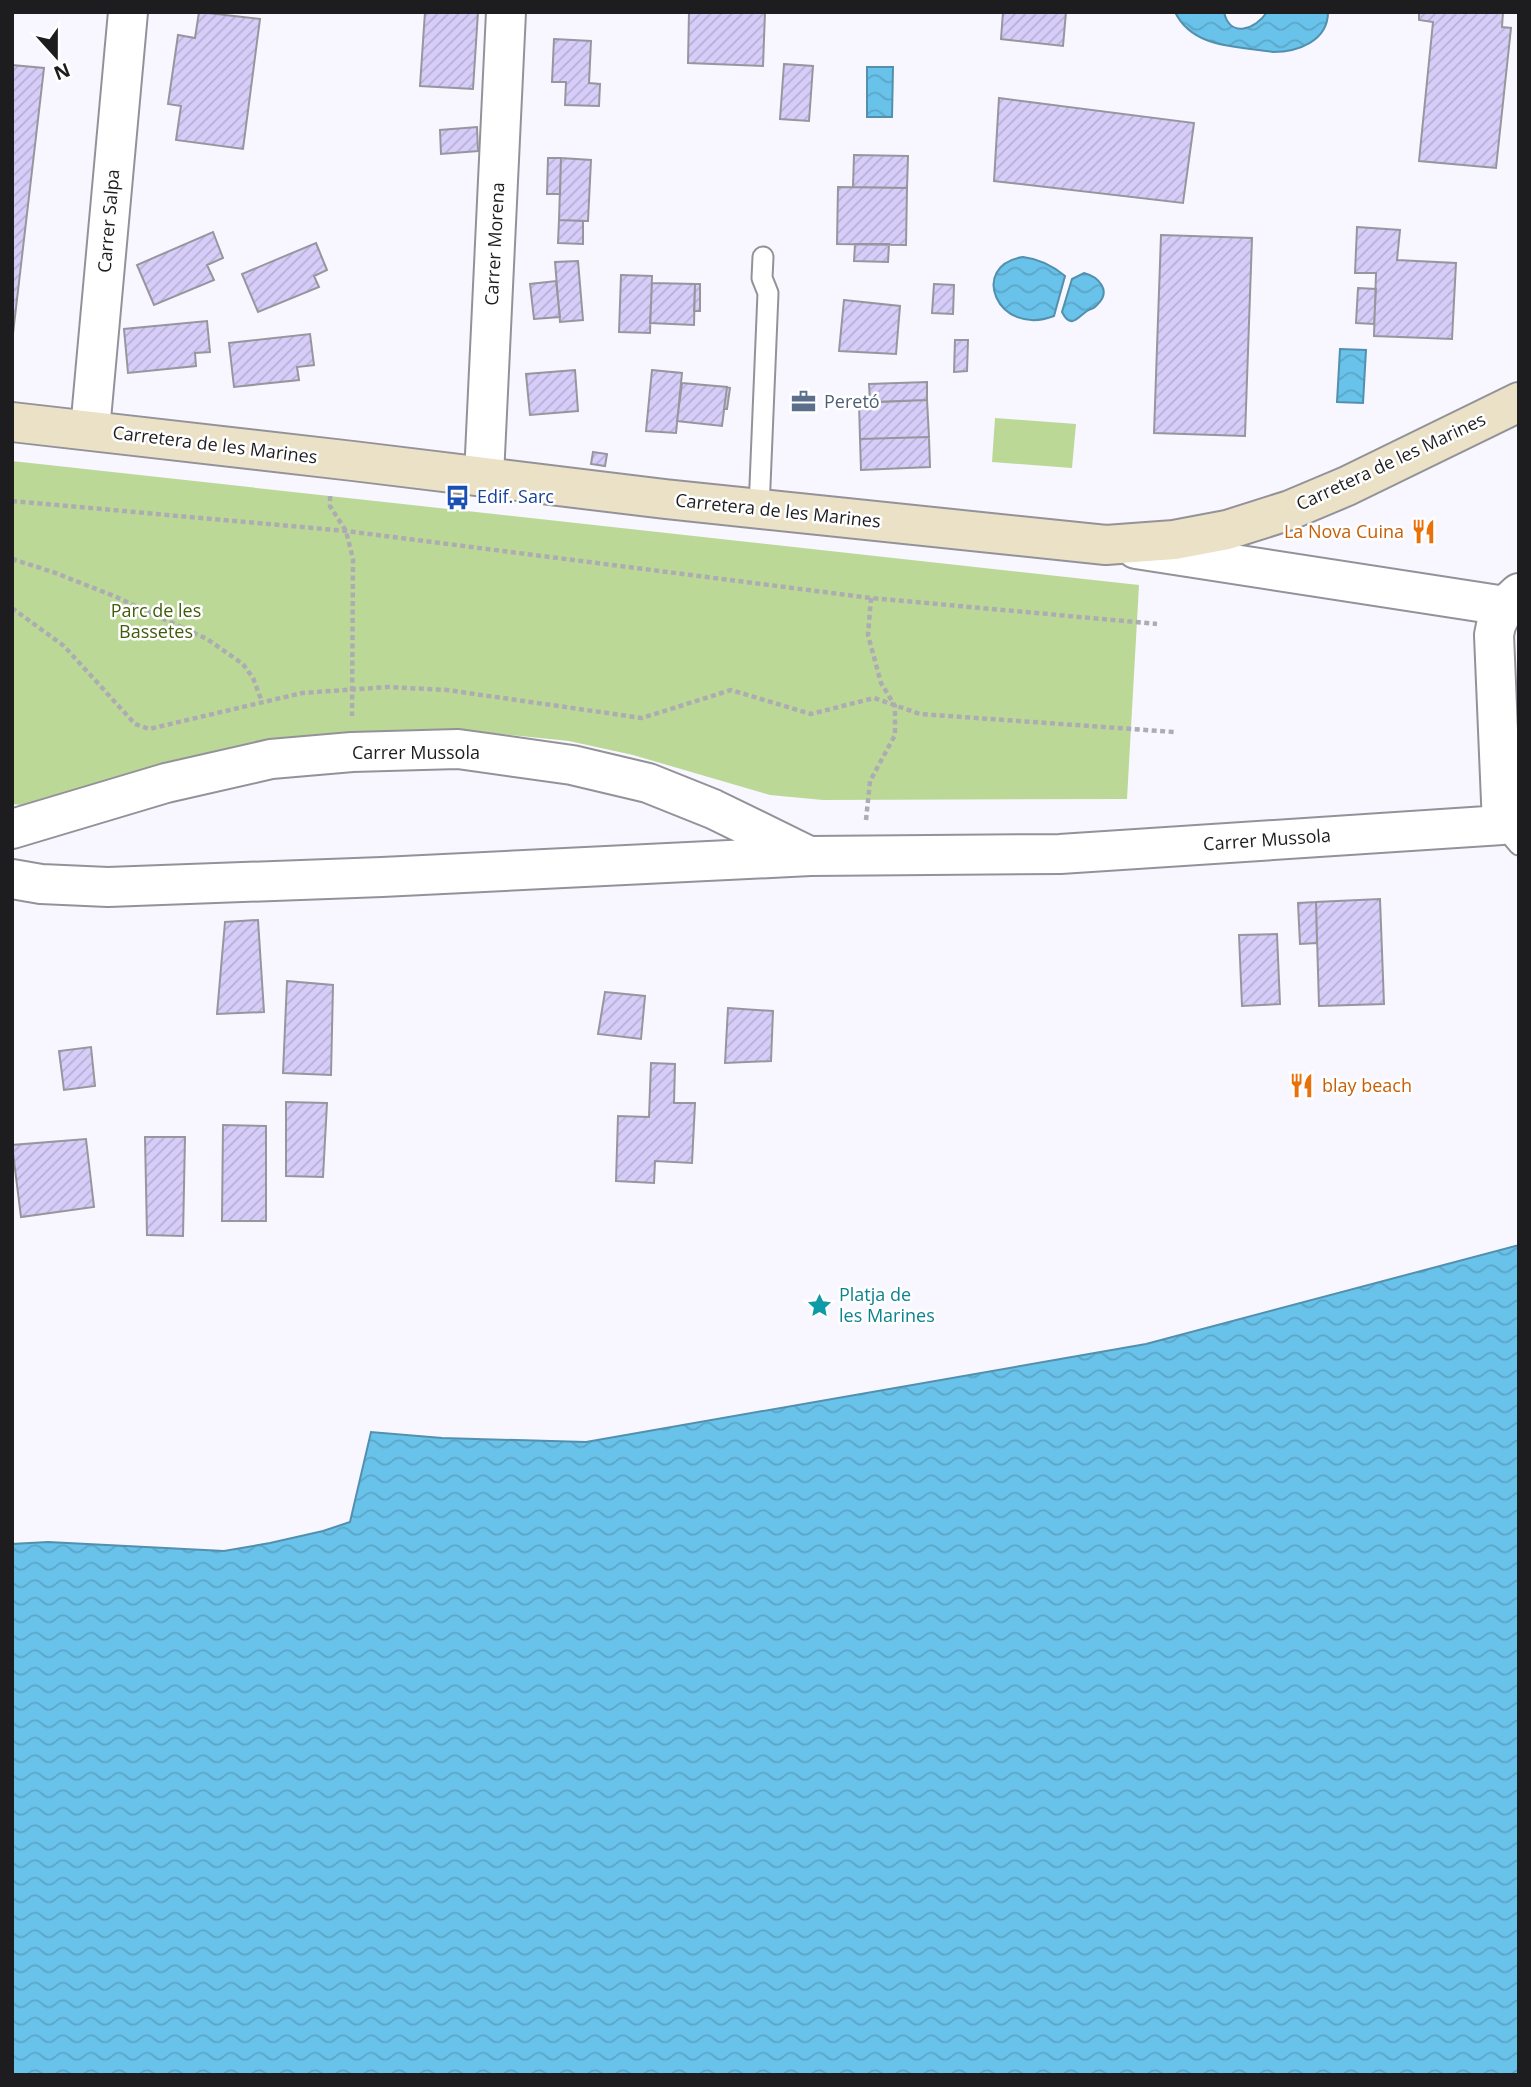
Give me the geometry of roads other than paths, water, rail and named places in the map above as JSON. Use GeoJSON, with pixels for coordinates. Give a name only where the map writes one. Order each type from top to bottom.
{"type":"FeatureCollection","features":[{"type":"Feature","properties":{"kind":"main road","name":"Carretera de les Marines"},"geometry":{"type":"LineString","coordinates":[[12,422],[665,499],[1106,545],[1174,541],[1227,530],[1290,510],[1347,486],[1519,402]]}},
{"type":"Feature","properties":{"kind":"street","name":"Carrer Salpa"},"geometry":{"type":"LineString","coordinates":[[90,430],[128,12]]}},
{"type":"Feature","properties":{"kind":"street","name":"Carrer Morena"},"geometry":{"type":"LineString","coordinates":[[484,477],[506,12]]}},
{"type":"Feature","properties":{"kind":"street","name":"Carrer Mussola"},"geometry":{"type":"LineString","coordinates":[[1106,545],[1514,602]]}},
{"type":"Feature","properties":{"kind":"street","name":"Carrer Mussola"},"geometry":{"type":"LineString","coordinates":[[12,879],[41,884],[108,887],[810,856],[1060,854],[1510,835],[1494,635],[1496,625],[1514,602]]}},
{"type":"Feature","properties":{"kind":"street","name":"Carrer Mussola"},"geometry":{"type":"LineString","coordinates":[[12,829],[146,788],[271,759],[352,752],[458,749],[572,765],[648,783],[713,809],[810,856]]}},
{"type":"Feature","properties":{"kind":"lane"},"geometry":{"type":"LineString","coordinates":[[759,509],[768,293],[762,278],[763,257]]}},
{"type":"Feature","properties":{"kind":"water"},"geometry":{"type":"Polygon","coordinates":[[[1175,12],[1224,12],[1232,26],[1244,29],[1256,23],[1267,12],[1328,12],[1323,30],[1310,43],[1292,50],[1273,52],[1218,44],[1205,39],[1183,24],[1175,12]]]}},
{"type":"Feature","properties":{"kind":"water"},"geometry":{"type":"Polygon","coordinates":[[[867,67],[893,67],[892,117],[867,117],[867,67]]]}},
{"type":"Feature","properties":{"kind":"water"},"geometry":{"type":"Polygon","coordinates":[[[1023,257],[1035,259],[1065,276],[1054,316],[1034,320],[1017,317],[1005,309],[996,298],[994,285],[997,273],[1006,263],[1023,257]]]}},
{"type":"Feature","properties":{"kind":"water"},"geometry":{"type":"Polygon","coordinates":[[[1084,273],[1099,281],[1103,295],[1094,308],[1071,321],[1062,312],[1072,279],[1084,273]]]}},
{"type":"Feature","properties":{"kind":"water"},"geometry":{"type":"Polygon","coordinates":[[[1340,349],[1366,350],[1363,403],[1337,402],[1340,349]]]}},
{"type":"Feature","properties":{"kind":"water"},"geometry":{"type":"Polygon","coordinates":[[[1519,1245],[1519,2075],[12,2075],[12,1544],[48,1542],[224,1551],[270,1543],[350,1522],[371,1432],[442,1438],[586,1442],[1146,1344],[1519,1245]]]}},
{"type":"Feature","properties":{"kind":"place","name":"Peretó"},"geometry":{"type":"Point","coordinates":[804,402]}},
{"type":"Feature","properties":{"kind":"place","name":"Edif. Sarc"},"geometry":{"type":"Point","coordinates":[457,497]}},
{"type":"Feature","properties":{"kind":"place","name":"La Nova Cuina"},"geometry":{"type":"Point","coordinates":[1424,532]}},
{"type":"Feature","properties":{"kind":"place","name":"blay beach"},"geometry":{"type":"Point","coordinates":[1302,1086]}},
{"type":"Feature","properties":{"kind":"place","name":"Platja de les Marines"},"geometry":{"type":"Point","coordinates":[819,1305]}},
{"type":"Feature","properties":{"kind":"park label","name":"Parc de les Bassetes"},"geometry":{"type":"Point","coordinates":[156,621]}}]}
